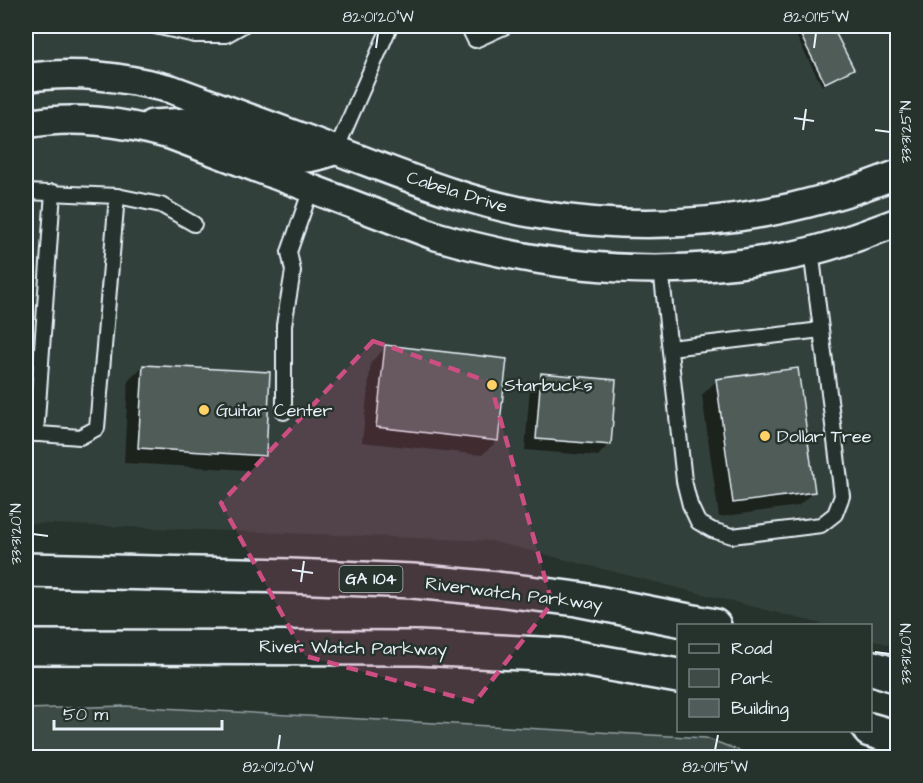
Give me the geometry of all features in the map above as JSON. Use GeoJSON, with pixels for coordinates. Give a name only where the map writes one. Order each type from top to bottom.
{"type":"FeatureCollection","features":[{"type":"Feature","properties":{"kind":"main road","name":"Riverwatch Parkway"},"geometry":{"type":"LineString","coordinates":[[26,570],[413,581],[577,599],[704,624]]}},
{"type":"Feature","properties":{"kind":"main road","name":"River Watch Parkway"},"geometry":{"type":"LineString","coordinates":[[26,647],[418,648],[560,656],[677,676]]}},
{"type":"Feature","properties":{"kind":"main road"},"geometry":{"type":"LineString","coordinates":[[872,668],[897,676]]}},
{"type":"Feature","properties":{"kind":"main road"},"geometry":{"type":"LineString","coordinates":[[872,731],[897,738]]}},
{"type":"Feature","properties":{"kind":"street","name":"Cabela Drive"},"geometry":{"type":"LineString","coordinates":[[26,78],[44,75],[87,75],[132,79],[171,89],[454,194],[550,217],[625,224],[710,222],[750,217],[835,197],[897,174]]}},
{"type":"Feature","properties":{"kind":"street"},"geometry":{"type":"LineString","coordinates":[[26,124],[47,120],[91,120],[133,125],[170,135],[436,236],[477,248],[559,264],[602,268],[697,268],[729,265],[786,257],[897,222]]}},
{"type":"Feature","properties":{"kind":"street"},"geometry":{"type":"LineString","coordinates":[[133,125],[189,122],[285,158],[300,160],[336,150]]}},
{"type":"Feature","properties":{"kind":"lane"},"geometry":{"type":"LineString","coordinates":[[155,26],[195,35],[226,34],[242,26]]}},
{"type":"Feature","properties":{"kind":"lane"},"geometry":{"type":"LineString","coordinates":[[336,150],[390,26]]}},
{"type":"Feature","properties":{"kind":"lane"},"geometry":{"type":"LineString","coordinates":[[468,26],[475,40],[506,26]]}},
{"type":"Feature","properties":{"kind":"lane"},"geometry":{"type":"LineString","coordinates":[[284,412],[284,325],[293,271],[289,252],[311,189]]}},
{"type":"Feature","properties":{"kind":"lane"},"geometry":{"type":"LineString","coordinates":[[26,192],[117,196],[161,205],[194,224]]}},
{"type":"Feature","properties":{"kind":"lane"},"geometry":{"type":"LineString","coordinates":[[53,192],[31,434],[80,437],[97,428],[117,196]]}},
{"type":"Feature","properties":{"kind":"lane"},"geometry":{"type":"LineString","coordinates":[[661,268],[684,481],[690,505],[698,522],[712,530],[732,536],[821,525],[835,514],[842,496],[811,250]]}},
{"type":"Feature","properties":{"kind":"lane"},"geometry":{"type":"LineString","coordinates":[[670,348],[821,330]]}},
{"type":"Feature","properties":{"kind":"highlighted area"},"geometry":{"type":"Polygon","coordinates":[[[373,341],[490,382],[552,603],[475,702],[305,656],[221,503],[373,341]]]}},
{"type":"Feature","properties":{"kind":"shaded area"},"geometry":{"type":"Polygon","coordinates":[[[26,26],[897,26],[897,648],[872,639],[872,624],[822,624],[491,541],[26,523],[26,26]]]}},
{"type":"Feature","properties":{"kind":"green space"},"geometry":{"type":"Polygon","coordinates":[[[125,706],[706,738],[756,757],[26,757],[26,709],[125,706]]]}},
{"type":"Feature","properties":{"kind":"building"},"geometry":{"type":"Polygon","coordinates":[[[796,26],[832,26],[854,69],[825,83],[796,26]]]}},
{"type":"Feature","properties":{"kind":"building"},"geometry":{"type":"Polygon","coordinates":[[[385,345],[507,359],[498,441],[376,427],[385,345]]]}},
{"type":"Feature","properties":{"kind":"building","name":"Guitar Center"},"geometry":{"type":"Polygon","coordinates":[[[143,365],[270,372],[266,456],[138,448],[143,365]]]}},
{"type":"Feature","properties":{"kind":"building","name":"Dollar Tree"},"geometry":{"type":"Polygon","coordinates":[[[798,368],[815,492],[733,503],[716,379],[798,368]]]}},
{"type":"Feature","properties":{"kind":"building"},"geometry":{"type":"Polygon","coordinates":[[[541,373],[616,380],[611,445],[536,439],[541,373]]]}},
{"type":"Feature","properties":{"kind":"place","name":"Starbucks"},"geometry":{"type":"Point","coordinates":[492,385]}},
{"type":"Feature","properties":{"kind":"place","name":"Guitar Center"},"geometry":{"type":"Point","coordinates":[204,410]}},
{"type":"Feature","properties":{"kind":"place","name":"Dollar Tree"},"geometry":{"type":"Point","coordinates":[765,436]}}]}
